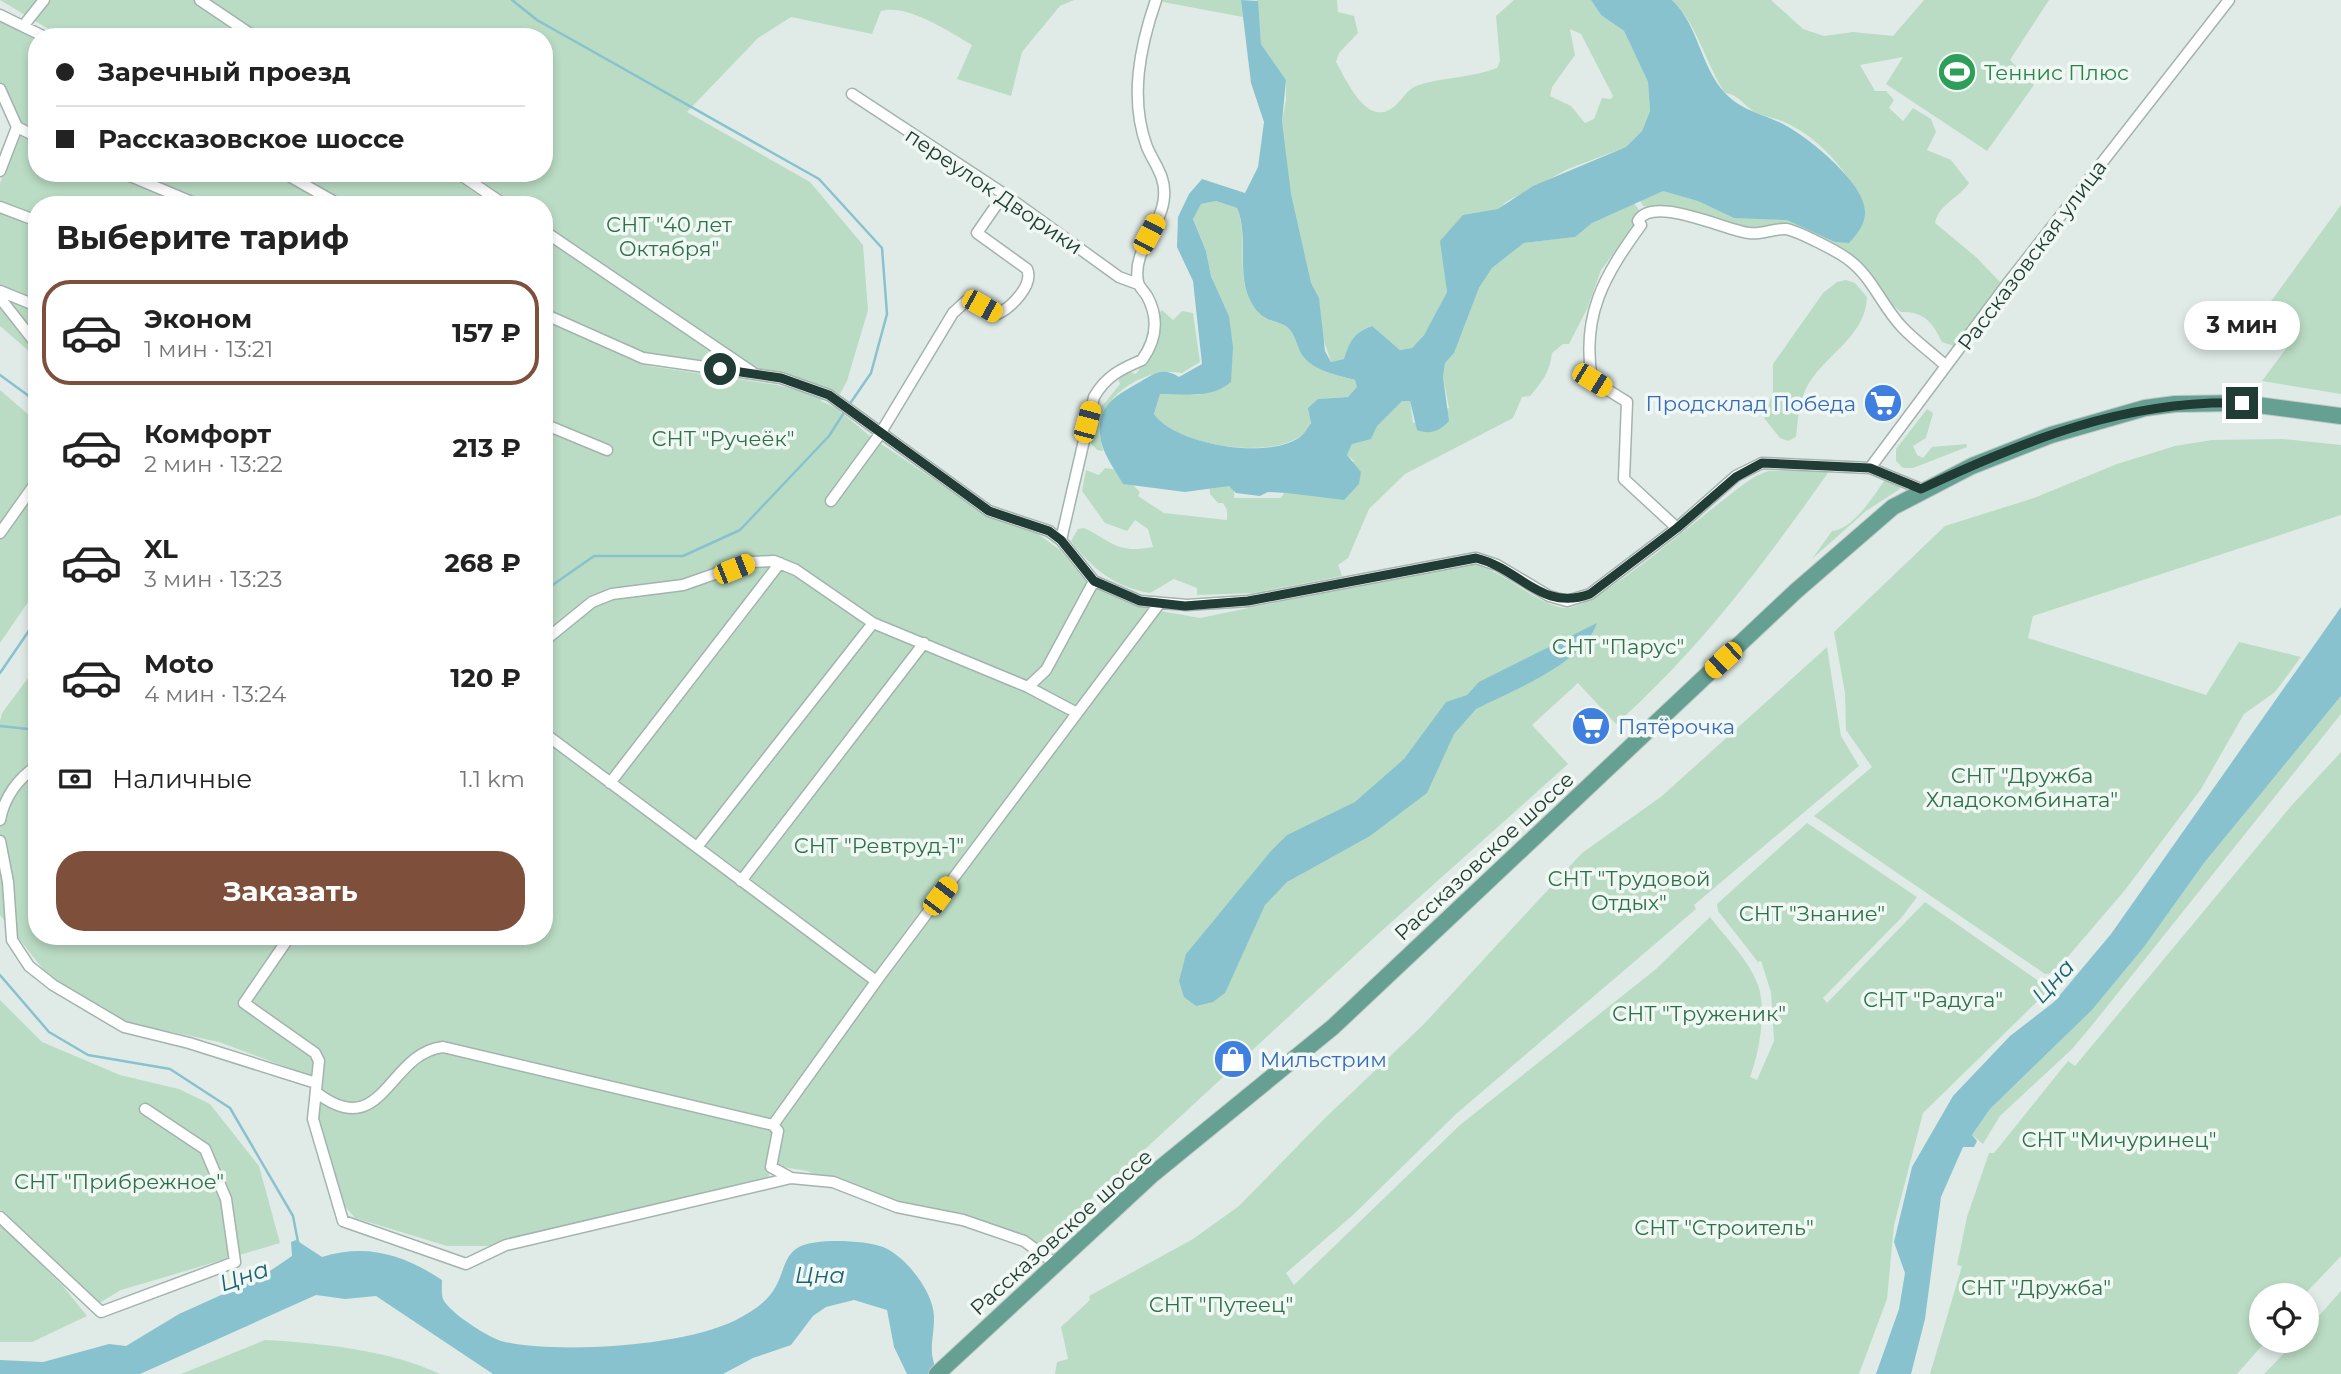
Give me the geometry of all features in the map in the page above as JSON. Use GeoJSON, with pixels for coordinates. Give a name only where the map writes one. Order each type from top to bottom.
{"type":"FeatureCollection","features":[{"type":"Feature","properties":{"kind":"main road","name":"Рассказовское шоссе"},"geometry":{"type":"LineString","coordinates":[[937,1374],[1153,1174],[1333,1027],[1796,591],[1870,525],[1921,489],[2051,435],[2145,408],[2175,404],[2242,403],[2341,416]]}},
{"type":"Feature","properties":{"kind":"street"},"geometry":{"type":"LineString","coordinates":[[24,25],[44,0]]}},
{"type":"Feature","properties":{"kind":"street"},"geometry":{"type":"LineString","coordinates":[[200,0],[242,28]]}},
{"type":"Feature","properties":{"kind":"street"},"geometry":{"type":"LineString","coordinates":[[1061,540],[1094,397],[1107,379],[1118,370],[1142,360],[1155,333],[1155,313],[1138,285],[1142,249],[1164,199],[1164,183],[1147,147],[1138,106],[1143,36],[1156,0]]}},
{"type":"Feature","properties":{"kind":"street","name":"Рассказовская улица"},"geometry":{"type":"LineString","coordinates":[[1870,468],[2229,0]]}},
{"type":"Feature","properties":{"kind":"street"},"geometry":{"type":"LineString","coordinates":[[0,15],[29,28]]}},
{"type":"Feature","properties":{"kind":"street"},"geometry":{"type":"LineString","coordinates":[[0,89],[17,127],[28,132]]}},
{"type":"Feature","properties":{"kind":"street","name":"переулок Дворики"},"geometry":{"type":"LineString","coordinates":[[852,94],[1004,194],[1119,277],[1138,285]]}},
{"type":"Feature","properties":{"kind":"street"},"geometry":{"type":"LineString","coordinates":[[0,171],[17,127]]}},
{"type":"Feature","properties":{"kind":"street"},"geometry":{"type":"LineString","coordinates":[[144,182],[178,196]]}},
{"type":"Feature","properties":{"kind":"street"},"geometry":{"type":"LineString","coordinates":[[300,182],[324,196]]}},
{"type":"Feature","properties":{"kind":"street"},"geometry":{"type":"LineString","coordinates":[[471,182],[492,196]]}},
{"type":"Feature","properties":{"kind":"street"},"geometry":{"type":"LineString","coordinates":[[831,501],[880,434],[953,313],[966,301],[997,314],[1007,310],[1029,278],[1030,273],[1021,263],[976,233],[1004,194]]}},
{"type":"Feature","properties":{"kind":"street"},"geometry":{"type":"LineString","coordinates":[[0,207],[28,218]]}},
{"type":"Feature","properties":{"kind":"street"},"geometry":{"type":"LineString","coordinates":[[1677,528],[1624,480],[1627,402],[1592,380],[1588,356],[1590,322],[1598,293],[1618,256],[1641,225],[1638,221],[1641,216],[1659,212],[1684,213],[1732,231],[1760,234],[1786,229],[1847,258],[1861,270],[1901,326],[1946,366]]}},
{"type":"Feature","properties":{"kind":"street"},"geometry":{"type":"LineString","coordinates":[[553,237],[754,373]]}},
{"type":"Feature","properties":{"kind":"street"},"geometry":{"type":"LineString","coordinates":[[0,291],[28,302]]}},
{"type":"Feature","properties":{"kind":"street"},"geometry":{"type":"LineString","coordinates":[[0,298],[28,334]]}},
{"type":"Feature","properties":{"kind":"street"},"geometry":{"type":"LineString","coordinates":[[553,318],[643,358],[781,378],[829,395],[989,511],[1035,525],[1061,540],[1094,581],[1129,597],[1159,604],[1248,601],[1476,558],[1497,565],[1549,596],[1567,601],[1590,594],[1677,528],[1736,477],[1762,463],[1870,468],[1921,489]]}},
{"type":"Feature","properties":{"kind":"street"},"geometry":{"type":"LineString","coordinates":[[553,429],[607,450]]}},
{"type":"Feature","properties":{"kind":"street"},"geometry":{"type":"LineString","coordinates":[[0,533],[28,494]]}},
{"type":"Feature","properties":{"kind":"street"},"geometry":{"type":"LineString","coordinates":[[553,634],[592,602],[612,594],[683,585],[749,562],[767,560],[780,563],[873,623],[1028,687],[1077,713]]}},
{"type":"Feature","properties":{"kind":"street"},"geometry":{"type":"LineString","coordinates":[[610,783],[780,563]]}},
{"type":"Feature","properties":{"kind":"street"},"geometry":{"type":"LineString","coordinates":[[1028,687],[1046,670],[1094,581]]}},
{"type":"Feature","properties":{"kind":"street"},"geometry":{"type":"LineString","coordinates":[[774,1125],[876,981],[1159,604]]}},
{"type":"Feature","properties":{"kind":"street"},"geometry":{"type":"LineString","coordinates":[[697,847],[873,623]]}},
{"type":"Feature","properties":{"kind":"street"},"geometry":{"type":"LineString","coordinates":[[741,881],[924,643]]}},
{"type":"Feature","properties":{"kind":"street"},"geometry":{"type":"LineString","coordinates":[[553,740],[876,981]]}},
{"type":"Feature","properties":{"kind":"street"},"geometry":{"type":"LineString","coordinates":[[0,820],[11,791],[28,775]]}},
{"type":"Feature","properties":{"kind":"street"},"geometry":{"type":"LineString","coordinates":[[0,841],[8,883],[12,940],[29,966],[53,985],[124,1027],[190,1043],[316,1088],[350,1110],[360,1109],[380,1095],[419,1055],[431,1048],[443,1047],[774,1125],[778,1131],[771,1167],[791,1178]]}},
{"type":"Feature","properties":{"kind":"street"},"geometry":{"type":"LineString","coordinates":[[284,945],[244,1003],[316,1053],[319,1061],[313,1119],[342,1221],[466,1264],[506,1245],[791,1178],[832,1182],[897,1208],[963,1220],[1017,1238],[1056,1264]]}},
{"type":"Feature","properties":{"kind":"street"},"geometry":{"type":"LineString","coordinates":[[0,1217],[101,1312],[235,1262],[226,1199],[205,1149],[145,1109]]}},
{"type":"Feature","properties":{"kind":"green space","name":"СНТ \"40 лет Октября\""},"geometry":{"type":"Polygon","coordinates":[[[0,0],[1074,0],[1060,6],[1022,52],[1011,96],[957,79],[972,45],[928,20],[903,11],[891,10],[881,11],[872,34],[791,17],[758,38],[687,112],[810,182],[863,245],[868,310],[847,381],[840,394],[816,384],[771,372],[682,361],[643,352],[553,312],[553,196],[334,196],[311,182],[553,182],[553,28],[47,28],[0,0]]]}},
{"type":"Feature","properties":{"kind":"green space"},"geometry":{"type":"Polygon","coordinates":[[[1156,0],[1241,0],[1243,17],[1168,3],[1156,0]]]}},
{"type":"Feature","properties":{"kind":"green space"},"geometry":{"type":"Polygon","coordinates":[[[1257,0],[1337,0],[1338,12],[1354,16],[1358,33],[1339,53],[1336,62],[1352,91],[1368,108],[1376,112],[1386,111],[1416,86],[1497,68],[1500,61],[1496,16],[1514,0],[1591,0],[1601,15],[1624,31],[1648,82],[1650,111],[1642,131],[1626,147],[1568,169],[1506,202],[1444,268],[1447,292],[1424,335],[1412,348],[1400,350],[1371,326],[1360,331],[1354,338],[1345,359],[1331,362],[1271,180],[1286,100],[1286,80],[1261,44],[1257,0]],[[1570,29],[1575,55],[1552,87],[1550,96],[1571,106],[1585,123],[1594,119],[1602,98],[1611,99],[1613,96],[1581,34],[1570,29]]]}},
{"type":"Feature","properties":{"kind":"green space"},"geometry":{"type":"Polygon","coordinates":[[[1672,0],[1771,0],[1803,29],[1824,36],[1853,32],[1893,36],[1924,0],[2049,0],[2010,60],[2034,85],[1987,151],[1886,84],[1903,57],[1860,65],[1875,91],[1886,91],[1894,100],[1889,108],[1903,121],[1913,108],[1931,119],[1936,132],[1927,150],[1951,160],[1969,183],[1945,206],[1935,223],[1976,257],[2001,283],[1954,346],[1942,342],[1935,329],[1922,316],[1901,312],[1889,302],[1870,277],[1787,226],[1770,229],[1744,228],[1681,209],[1643,206],[1636,193],[1645,182],[1865,210],[1843,170],[1821,147],[1796,128],[1757,113],[1734,95],[1725,93],[1695,32],[1672,0]]]}},
{"type":"Feature","properties":{"kind":"green space"},"geometry":{"type":"Polygon","coordinates":[[[0,21],[28,35],[28,182],[287,182],[312,196],[28,196],[28,350],[0,326],[0,183],[22,128],[0,86],[0,21]]]}},
{"type":"Feature","properties":{"kind":"green space"},"geometry":{"type":"Polygon","coordinates":[[[1632,200],[1639,210],[1632,229],[1601,270],[1587,309],[1569,344],[1563,344],[1552,353],[1547,371],[1538,386],[1530,396],[1522,397],[1513,418],[1405,474],[1369,509],[1348,558],[1338,565],[1342,576],[1253,593],[1197,595],[1197,588],[1174,579],[1150,593],[1126,586],[1105,575],[1087,560],[1071,541],[1078,529],[1084,528],[1123,548],[1153,547],[1148,529],[1135,520],[1127,531],[1105,523],[1082,491],[1086,470],[1099,475],[1105,468],[1118,470],[1140,492],[1138,496],[1164,513],[1227,520],[1227,510],[1223,503],[1218,503],[1210,494],[1209,481],[1235,483],[1234,498],[1281,498],[1287,488],[1354,461],[1347,455],[1352,444],[1403,400],[1410,401],[1413,423],[1449,408],[1443,377],[1445,363],[1462,332],[1479,288],[1492,268],[1524,243],[1574,237],[1573,233],[1632,200]]]}},
{"type":"Feature","properties":{"kind":"green space"},"geometry":{"type":"Polygon","coordinates":[[[1216,201],[1237,208],[1241,221],[1243,275],[1250,301],[1258,312],[1287,327],[1302,355],[1312,365],[1355,380],[1358,388],[1348,397],[1318,399],[1312,420],[1303,434],[1284,444],[1244,448],[1222,446],[1181,434],[1165,425],[1154,414],[1160,393],[1200,395],[1229,316],[1211,276],[1206,251],[1193,218],[1201,204],[1216,201]]]}},
{"type":"Feature","properties":{"kind":"green space"},"geometry":{"type":"Polygon","coordinates":[[[2341,205],[2341,394],[2262,381],[2291,342],[2261,315],[2341,205]]]}},
{"type":"Feature","properties":{"kind":"green space"},"geometry":{"type":"Polygon","coordinates":[[[1846,280],[1855,283],[1867,297],[1860,322],[1809,383],[1801,402],[1796,437],[1788,441],[1780,438],[1764,418],[1773,392],[1773,364],[1823,293],[1837,282],[1846,280]]]}},
{"type":"Feature","properties":{"kind":"green space"},"geometry":{"type":"Polygon","coordinates":[[[1162,310],[1173,320],[1182,311],[1193,313],[1200,362],[1182,373],[1148,376],[1126,387],[1109,403],[1102,418],[1100,432],[1103,451],[1097,450],[1088,440],[1095,415],[1120,384],[1118,378],[1128,371],[1136,374],[1146,359],[1157,338],[1159,313],[1162,310]]]}},
{"type":"Feature","properties":{"kind":"green space","name":"СНТ \"Ревтруд-1\""},"geometry":{"type":"Polygon","coordinates":[[[553,324],[649,366],[777,385],[822,397],[821,401],[836,408],[871,437],[988,516],[1034,531],[1060,550],[1086,581],[1100,591],[1126,602],[1200,618],[1469,563],[1495,572],[1544,601],[1566,608],[1583,603],[1605,591],[1756,476],[1768,471],[1830,470],[1781,538],[1704,635],[1647,695],[1616,724],[1578,683],[1532,725],[1568,764],[1376,936],[1041,1245],[948,1217],[897,1207],[807,1171],[771,1165],[767,1185],[499,1246],[447,1246],[355,1218],[343,1204],[311,1127],[313,1077],[219,1042],[124,1022],[84,1001],[47,974],[0,915],[0,721],[2,713],[28,678],[28,945],[553,945],[553,432],[611,455],[613,450],[553,426],[553,324]]]}},
{"type":"Feature","properties":{"kind":"green space"},"geometry":{"type":"Polygon","coordinates":[[[0,390],[28,414],[28,602],[0,643],[0,390]]]}},
{"type":"Feature","properties":{"kind":"green space"},"geometry":{"type":"Polygon","coordinates":[[[1927,409],[1933,413],[1926,438],[1913,446],[1917,455],[1923,458],[1932,447],[1966,444],[1967,447],[1913,468],[1903,468],[1896,461],[1896,449],[1927,409]]]}},
{"type":"Feature","properties":{"kind":"green space","name":"СНТ \"Дружба Хладокомбината\""},"geometry":{"type":"Polygon","coordinates":[[[2283,439],[2341,445],[2341,515],[2033,616],[2028,638],[2206,695],[2239,642],[2301,657],[2275,692],[2244,714],[2201,789],[2125,890],[2054,973],[2045,974],[1814,816],[1872,767],[1846,730],[1845,693],[1834,632],[1945,526],[2034,498],[2117,464],[2175,446],[2212,440],[2283,439]]]}},
{"type":"Feature","properties":{"kind":"green space"},"geometry":{"type":"Polygon","coordinates":[[[1885,480],[1897,484],[1900,489],[1866,511],[1812,559],[1832,531],[1840,529],[1855,518],[1885,480]]]}},
{"type":"Feature","properties":{"kind":"green space"},"geometry":{"type":"Polygon","coordinates":[[[1827,647],[1841,736],[1859,766],[1694,905],[1696,909],[1456,1114],[1353,1215],[1286,1273],[1294,1285],[1460,1125],[1656,969],[1710,917],[1743,958],[1761,995],[1761,1032],[1750,1077],[1757,1080],[1774,1041],[1771,992],[1761,961],[1758,962],[1718,911],[1717,904],[1807,823],[1917,897],[1902,917],[1823,998],[1827,1003],[1925,902],[2050,989],[1923,1113],[1894,1225],[1887,1299],[1859,1374],[1055,1374],[1057,1362],[1068,1359],[1061,1327],[1090,1300],[1089,1296],[1193,1239],[1239,1206],[1325,1118],[1423,1025],[1582,853],[1662,796],[1827,647]]]}},
{"type":"Feature","properties":{"kind":"green space"},"geometry":{"type":"Polygon","coordinates":[[[2341,696],[2341,714],[2072,1049],[2000,1116],[1983,1144],[1972,1135],[1990,1109],[2092,1010],[2144,947],[2204,863],[2341,696]]]}},
{"type":"Feature","properties":{"kind":"green space"},"geometry":{"type":"Polygon","coordinates":[[[2341,752],[2341,1256],[2315,1283],[2249,1283],[2249,1353],[2255,1353],[2237,1374],[1930,1374],[1962,1266],[1957,1265],[1967,1217],[1989,1153],[1994,1153],[2068,1061],[2075,1066],[2292,805],[2341,752]]]}},
{"type":"Feature","properties":{"kind":"green space","name":"СНТ \"Прибрежное\""},"geometry":{"type":"Polygon","coordinates":[[[0,1000],[42,1042],[120,1075],[179,1089],[210,1104],[259,1166],[280,1243],[121,1290],[96,1305],[0,1209],[0,1000]]]}},
{"type":"Feature","properties":{"kind":"green space"},"geometry":{"type":"Polygon","coordinates":[[[0,1224],[63,1286],[87,1316],[32,1342],[0,1342],[0,1224]]]}},
{"type":"Feature","properties":{"kind":"green space"},"geometry":{"type":"Polygon","coordinates":[[[2341,1291],[2341,1374],[2264,1374],[2284,1353],[2319,1353],[2319,1316],[2341,1291]]]}},
{"type":"Feature","properties":{"kind":"green space"},"geometry":{"type":"Polygon","coordinates":[[[265,1340],[377,1353],[440,1374],[181,1374],[265,1340]]]}},
{"type":"Feature","properties":{"kind":"water"},"geometry":{"type":"Polygon","coordinates":[[[1241,0],[1258,1],[1261,44],[1286,80],[1282,122],[1291,194],[1311,283],[1319,298],[1325,351],[1331,362],[1344,359],[1353,338],[1372,326],[1400,350],[1412,348],[1424,335],[1447,292],[1440,241],[1463,215],[1498,209],[1533,186],[1626,147],[1642,131],[1650,111],[1648,82],[1624,31],[1601,15],[1591,0],[1672,0],[1688,22],[1710,71],[1725,93],[1745,108],[1792,129],[1832,160],[1862,198],[1864,220],[1849,243],[1835,242],[1787,220],[1734,218],[1698,201],[1663,191],[1592,223],[1575,237],[1524,243],[1492,268],[1479,288],[1454,353],[1445,363],[1443,377],[1449,421],[1434,431],[1417,430],[1410,401],[1402,401],[1377,426],[1371,439],[1352,444],[1347,455],[1361,472],[1359,484],[1344,500],[1268,492],[1260,496],[1236,493],[1229,486],[1185,492],[1123,484],[1103,447],[1100,434],[1102,415],[1117,396],[1150,376],[1168,372],[1179,377],[1202,364],[1193,281],[1177,247],[1178,217],[1189,194],[1202,179],[1245,193],[1258,167],[1264,122],[1251,83],[1241,0]],[[1216,201],[1201,204],[1193,219],[1206,251],[1211,276],[1229,316],[1233,347],[1231,382],[1207,393],[1160,394],[1154,414],[1165,425],[1182,434],[1224,446],[1247,448],[1287,444],[1302,435],[1311,423],[1308,408],[1318,399],[1348,397],[1357,387],[1355,380],[1312,365],[1300,352],[1290,330],[1262,316],[1250,301],[1244,275],[1243,234],[1237,208],[1216,201]]]}},
{"type":"Feature","properties":{"kind":"water"},"geometry":{"type":"Polygon","coordinates":[[[2341,607],[2341,696],[2204,863],[2144,947],[2092,1010],[1990,1109],[1972,1135],[1977,1141],[1974,1147],[1963,1147],[1941,1197],[1925,1319],[1911,1374],[1876,1374],[1899,1309],[1905,1273],[1894,1242],[1912,1167],[1953,1096],[2010,1036],[2054,1002],[2111,934],[2341,607]]]}},
{"type":"Feature","properties":{"kind":"water"},"geometry":{"type":"Polygon","coordinates":[[[1597,623],[1589,638],[1562,663],[1476,709],[1454,734],[1427,793],[1370,836],[1287,882],[1265,905],[1225,993],[1213,1002],[1196,1006],[1184,997],[1179,981],[1186,954],[1287,835],[1355,802],[1404,759],[1446,702],[1467,695],[1479,682],[1597,623]]]}},
{"type":"Feature","properties":{"kind":"water","name":"Цна"},"geometry":{"type":"Polygon","coordinates":[[[296,1240],[322,1257],[354,1251],[370,1252],[414,1264],[442,1280],[444,1301],[481,1331],[505,1342],[557,1347],[655,1342],[713,1329],[736,1320],[764,1302],[773,1292],[790,1254],[799,1247],[828,1241],[875,1245],[901,1258],[917,1276],[929,1297],[934,1317],[932,1352],[938,1374],[907,1374],[894,1347],[887,1310],[854,1300],[826,1307],[813,1316],[791,1345],[753,1358],[723,1374],[493,1374],[376,1296],[345,1299],[316,1295],[140,1374],[0,1374],[0,1360],[43,1362],[109,1344],[126,1346],[179,1314],[261,1277],[292,1256],[291,1242],[296,1240]]]}},
{"type":"Feature","properties":{"kind":"waterway"},"geometry":{"type":"LineString","coordinates":[[512,0],[551,28]]}},
{"type":"Feature","properties":{"kind":"waterway"},"geometry":{"type":"LineString","coordinates":[[553,29],[819,179],[882,248],[887,314],[871,373],[849,405]]}},
{"type":"Feature","properties":{"kind":"waterway"},"geometry":{"type":"LineString","coordinates":[[0,375],[28,395]]}},
{"type":"Feature","properties":{"kind":"waterway"},"geometry":{"type":"LineString","coordinates":[[553,585],[594,556],[683,556],[740,530],[829,436],[845,411]]}},
{"type":"Feature","properties":{"kind":"waterway"},"geometry":{"type":"LineString","coordinates":[[0,673],[28,632]]}},
{"type":"Feature","properties":{"kind":"waterway"},"geometry":{"type":"LineString","coordinates":[[0,726],[28,729]]}},
{"type":"Feature","properties":{"kind":"waterway"},"geometry":{"type":"LineString","coordinates":[[0,975],[49,1032],[88,1055],[170,1069],[230,1108],[293,1216],[298,1242]]}},
{"type":"Feature","properties":{"kind":"place","name":"Теннис Плюс"},"geometry":{"type":"Point","coordinates":[1957,72]}},
{"type":"Feature","properties":{"kind":"place","name":"Продсклад Победа"},"geometry":{"type":"Point","coordinates":[1883,403]}},
{"type":"Feature","properties":{"kind":"place","name":"Пятёрочка"},"geometry":{"type":"Point","coordinates":[1591,726]}},
{"type":"Feature","properties":{"kind":"place","name":"Мильстрим"},"geometry":{"type":"Point","coordinates":[1233,1059]}},
{"type":"Feature","properties":{"kind":"route"},"geometry":{"type":"LineString","coordinates":[[720,369],[781,378],[829,395],[989,511],[1049,531],[1061,540],[1080,567],[1094,581],[1140,601],[1185,606],[1266,598],[1466,558],[1476,558],[1497,565],[1559,601],[1576,600],[1590,594],[1677,528],[1736,477],[1762,463],[1870,468],[1921,489],[2051,435],[2120,413],[2175,404],[2242,403]]}},
{"type":"Feature","properties":{"kind":"park label","name":"СНТ \"Ручеёк\""},"geometry":{"type":"Point","coordinates":[723,438]}},
{"type":"Feature","properties":{"kind":"park label","name":"СНТ \"Парус\""},"geometry":{"type":"Point","coordinates":[1618,646]}},
{"type":"Feature","properties":{"kind":"park label","name":"СНТ \"Трудовой Отдых\""},"geometry":{"type":"Point","coordinates":[1629,890]}},
{"type":"Feature","properties":{"kind":"park label","name":"СНТ \"Знание\""},"geometry":{"type":"Point","coordinates":[1812,913]}},
{"type":"Feature","properties":{"kind":"park label","name":"СНТ \"Радуга\""},"geometry":{"type":"Point","coordinates":[1933,999]}},
{"type":"Feature","properties":{"kind":"park label","name":"СНТ \"Труженик\""},"geometry":{"type":"Point","coordinates":[1699,1013]}},
{"type":"Feature","properties":{"kind":"park label","name":"СНТ \"Мичуринец\""},"geometry":{"type":"Point","coordinates":[2119,1139]}},
{"type":"Feature","properties":{"kind":"park label","name":"СНТ \"Строитель\""},"geometry":{"type":"Point","coordinates":[1724,1227]}},
{"type":"Feature","properties":{"kind":"park label","name":"СНТ \"Дружба\""},"geometry":{"type":"Point","coordinates":[2036,1287]}},
{"type":"Feature","properties":{"kind":"park label","name":"СНТ \"Путеец\""},"geometry":{"type":"Point","coordinates":[1221,1304]}}]}
